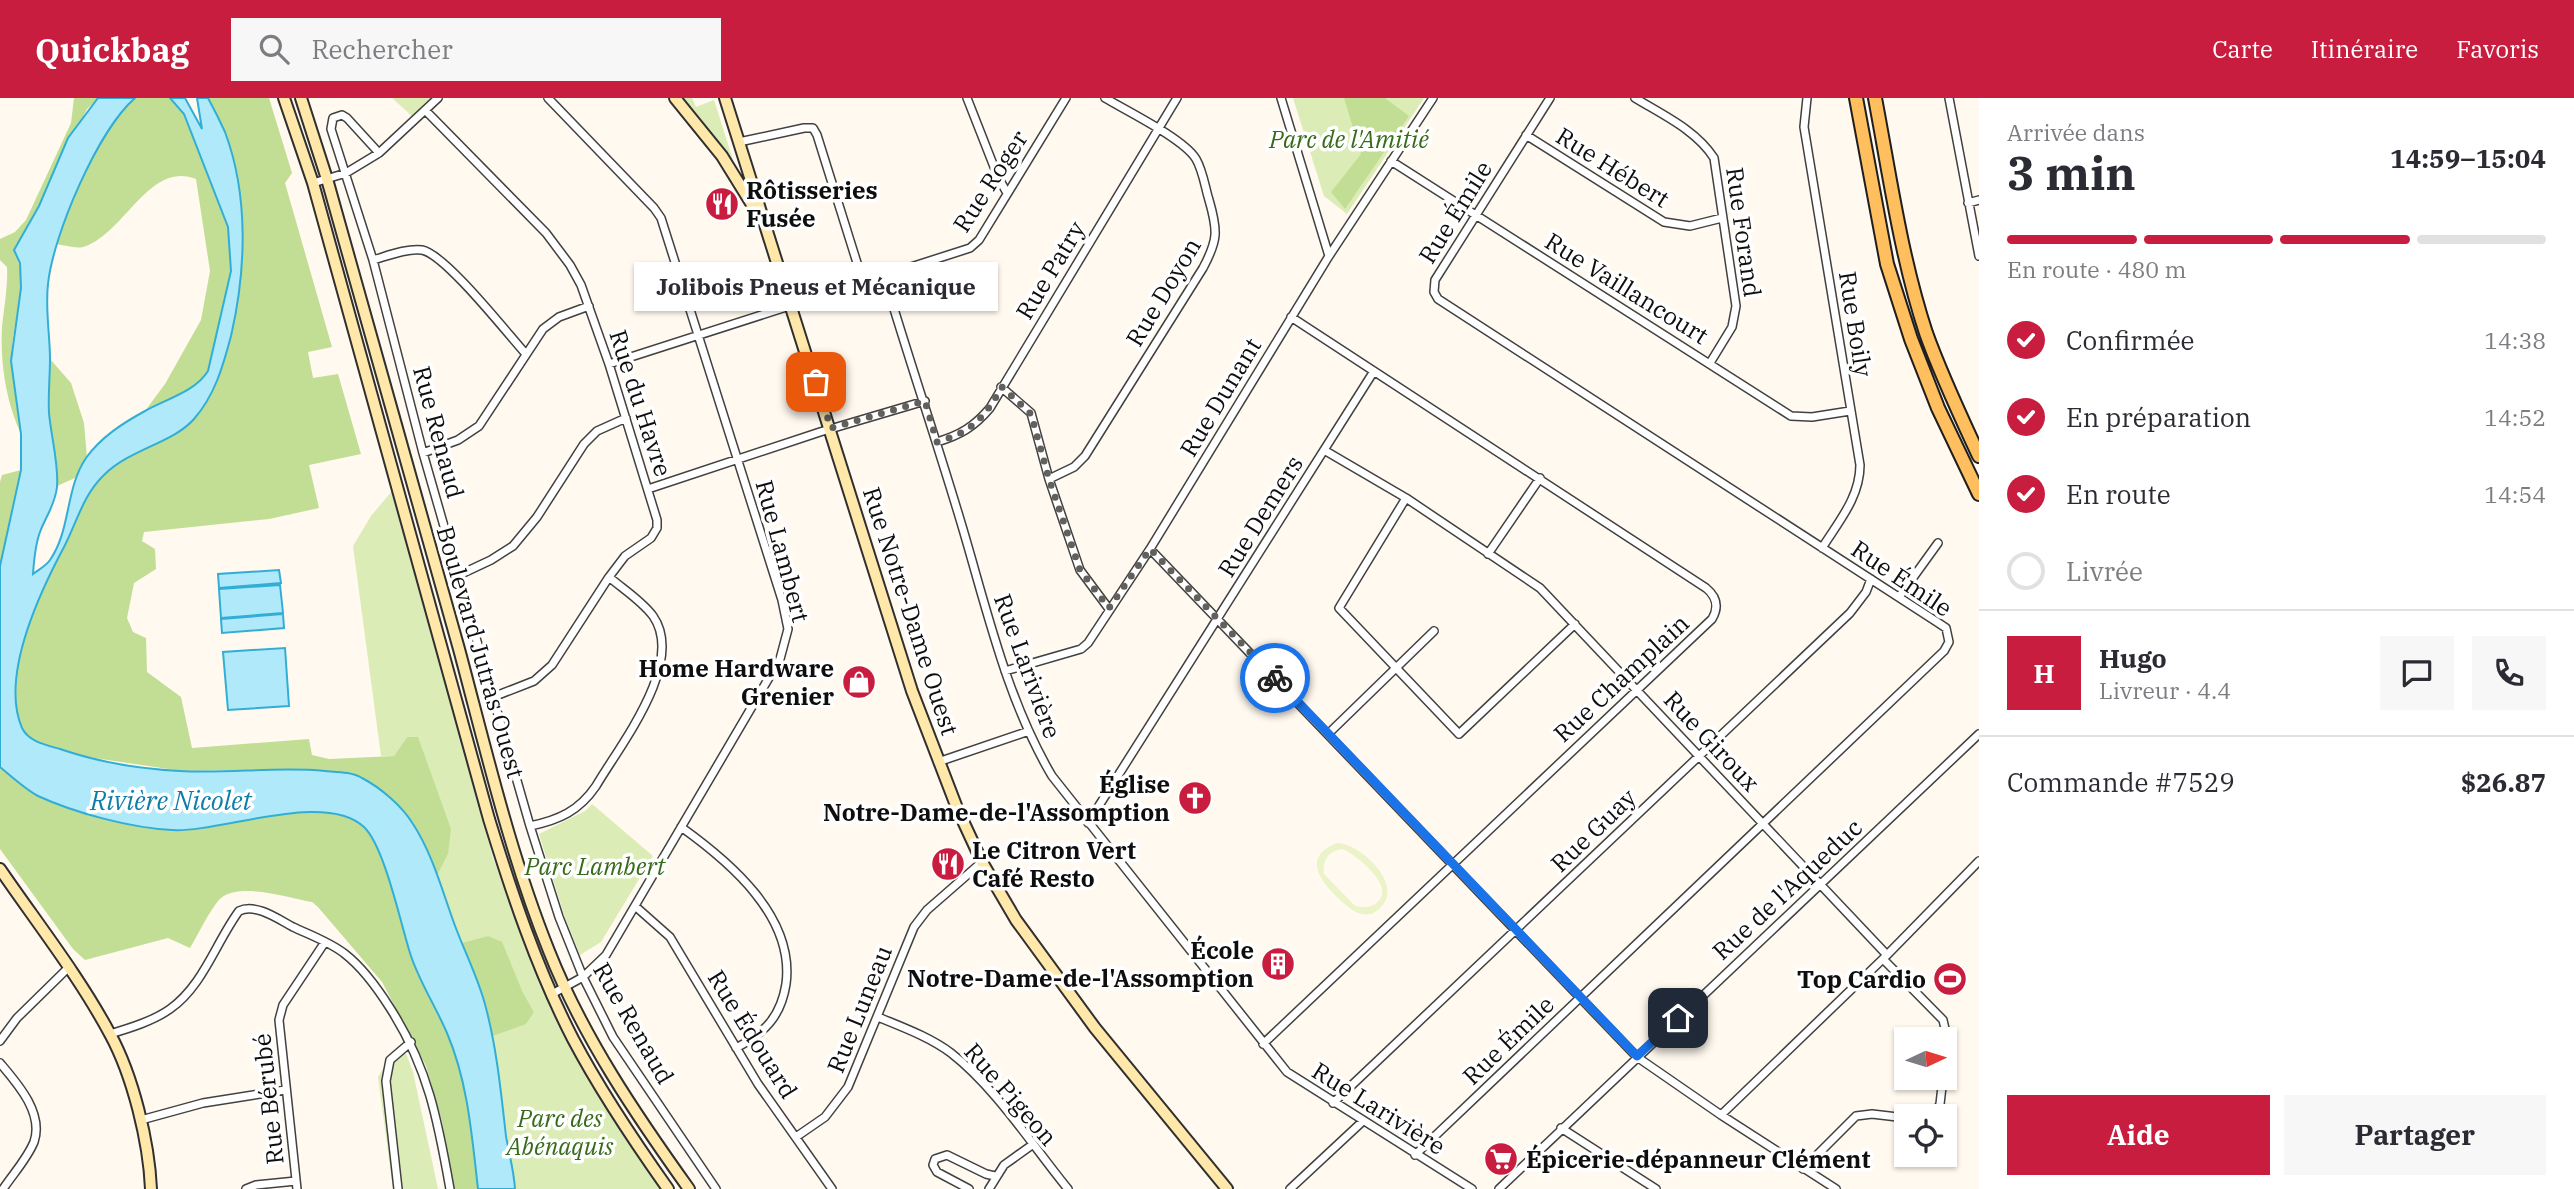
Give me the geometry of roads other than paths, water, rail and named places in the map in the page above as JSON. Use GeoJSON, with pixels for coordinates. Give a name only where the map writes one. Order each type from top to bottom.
{"type":"FeatureCollection","features":[{"type":"Feature","properties":{"kind":"main road","name":"Boulevard Jutras Ouest"},"geometry":{"type":"LineString","coordinates":[[284,98],[313,183],[489,818],[522,920],[552,994],[595,1079],[621,1122],[668,1189]]}},
{"type":"Feature","properties":{"kind":"main road","name":"Boulevard Jutras Ouest"},"geometry":{"type":"LineString","coordinates":[[301,98],[327,179],[505,814],[548,950],[565,987],[631,1105],[689,1189]]}},
{"type":"Feature","properties":{"kind":"main road"},"geometry":{"type":"LineString","coordinates":[[675,98],[722,156],[765,225]]}},
{"type":"Feature","properties":{"kind":"main road","name":"Rue Notre-Dame Ouest"},"geometry":{"type":"LineString","coordinates":[[725,98],[831,428],[882,598],[938,762],[982,862],[1016,920],[1064,988],[1221,1187]]}},
{"type":"Feature","properties":{"kind":"main road"},"geometry":{"type":"LineString","coordinates":[[1856,98],[1885,251],[1910,340],[1938,408],[1979,494]]}},
{"type":"Feature","properties":{"kind":"main road"},"geometry":{"type":"LineString","coordinates":[[1874,98],[1904,252],[1926,333],[1953,401],[1979,456]]}},
{"type":"Feature","properties":{"kind":"main road"},"geometry":{"type":"LineString","coordinates":[[0,869],[110,1034],[141,1120],[150,1166],[150,1189]]}},
{"type":"Feature","properties":{"kind":"street"},"geometry":{"type":"LineString","coordinates":[[313,183],[346,173],[379,153],[438,98]]}},
{"type":"Feature","properties":{"kind":"street","name":"Rue Lambert"},"geometry":{"type":"LineString","coordinates":[[548,98],[661,218],[782,600],[788,637],[776,666],[606,955],[583,977],[552,994]]}},
{"type":"Feature","properties":{"kind":"street"},"geometry":{"type":"LineString","coordinates":[[967,98],[1007,193]]}},
{"type":"Feature","properties":{"kind":"street","name":"Rue Roger"},"geometry":{"type":"LineString","coordinates":[[609,363],[970,248],[979,240],[1066,98]]}},
{"type":"Feature","properties":{"kind":"street","name":"Rue Doyon"},"geometry":{"type":"LineString","coordinates":[[1049,479],[1074,467],[1085,456],[1216,243],[1217,230],[1197,161],[1185,148],[1105,98]]}},
{"type":"Feature","properties":{"kind":"street","name":"Rue Patry"},"geometry":{"type":"LineString","coordinates":[[937,442],[963,433],[979,421],[1177,98]]}},
{"type":"Feature","properties":{"kind":"street"},"geometry":{"type":"LineString","coordinates":[[1281,98],[1329,256]]}},
{"type":"Feature","properties":{"kind":"street","name":"Rue Dunant"},"geometry":{"type":"LineString","coordinates":[[1005,671],[1081,649],[1088,643],[1150,549],[1329,256],[1433,98]]}},
{"type":"Feature","properties":{"kind":"street","name":"Rue Émile"},"geometry":{"type":"LineString","coordinates":[[1415,1155],[1944,650],[1949,642],[1945,628],[1899,597],[1438,299],[1434,292],[1435,280],[1550,98]]}},
{"type":"Feature","properties":{"kind":"street","name":"Rue Forand"},"geometry":{"type":"LineString","coordinates":[[1635,98],[1705,144],[1716,165],[1736,313],[1732,327],[1710,363]]}},
{"type":"Feature","properties":{"kind":"street","name":"Rue Boily"},"geometry":{"type":"LineString","coordinates":[[1807,98],[1804,127],[1860,464],[1860,478],[1851,505],[1822,548]]}},
{"type":"Feature","properties":{"kind":"street"},"geometry":{"type":"LineString","coordinates":[[1948,98],[1979,256]]}},
{"type":"Feature","properties":{"kind":"street","name":"Rue du Havre"},"geometry":{"type":"LineString","coordinates":[[425,110],[546,233],[570,265],[589,306],[609,363],[648,489],[657,528],[651,538],[625,556],[609,577],[552,666],[534,681],[494,697]]}},
{"type":"Feature","properties":{"kind":"street","name":"Rue Renaud"},"geometry":{"type":"LineString","coordinates":[[379,153],[347,118],[333,118],[331,129],[373,260],[458,575],[559,917],[583,977],[619,1046],[716,1189]]}},
{"type":"Feature","properties":{"kind":"street"},"geometry":{"type":"LineString","coordinates":[[739,142],[813,128],[821,144],[863,282]]}},
{"type":"Feature","properties":{"kind":"street","name":"Rue Hébert"},"geometry":{"type":"LineString","coordinates":[[1526,135],[1664,222],[1690,226],[1722,218]]}},
{"type":"Feature","properties":{"kind":"street","name":"Rue Vaillancourt"},"geometry":{"type":"LineString","coordinates":[[1391,161],[1791,416],[1812,417],[1850,411]]}},
{"type":"Feature","properties":{"kind":"street"},"geometry":{"type":"LineString","coordinates":[[1968,202],[1979,200]]}},
{"type":"Feature","properties":{"kind":"street"},"geometry":{"type":"LineString","coordinates":[[373,260],[413,250],[422,250],[435,256],[482,304],[525,354]]}},
{"type":"Feature","properties":{"kind":"street","name":"Rue Larivière"},"geometry":{"type":"LineString","coordinates":[[884,276],[925,401],[1005,671],[1029,731],[1052,776],[1287,1072],[1472,1189]]}},
{"type":"Feature","properties":{"kind":"street"},"geometry":{"type":"LineString","coordinates":[[424,453],[457,440],[479,426],[504,391],[525,354],[551,322],[589,306]]}},
{"type":"Feature","properties":{"kind":"street","name":"Rue Champlain"},"geometry":{"type":"LineString","coordinates":[[1263,1044],[1712,619],[1717,606],[1714,596],[1706,588],[1291,317]]}},
{"type":"Feature","properties":{"kind":"street","name":"Rue Demers"},"geometry":{"type":"LineString","coordinates":[[1088,823],[1374,371]]}},
{"type":"Feature","properties":{"kind":"street"},"geometry":{"type":"LineString","coordinates":[[1002,387],[1031,414],[1049,479],[1080,570],[1109,608]]}},
{"type":"Feature","properties":{"kind":"street"},"geometry":{"type":"LineString","coordinates":[[648,489],[831,428],[925,401]]}},
{"type":"Feature","properties":{"kind":"street"},"geometry":{"type":"LineString","coordinates":[[458,575],[491,560],[513,546],[537,517],[584,444],[597,431],[626,418]]}},
{"type":"Feature","properties":{"kind":"street","name":"Rue Giroux"},"geometry":{"type":"LineString","coordinates":[[1324,450],[1406,498],[1540,588],[1820,884],[1942,1020],[1944,1027]]}},
{"type":"Feature","properties":{"kind":"street"},"geometry":{"type":"LineString","coordinates":[[1488,554],[1539,478]]}},
{"type":"Feature","properties":{"kind":"street"},"geometry":{"type":"LineString","coordinates":[[1406,498],[1339,608],[1459,734],[1575,624]]}},
{"type":"Feature","properties":{"kind":"street"},"geometry":{"type":"LineString","coordinates":[[1899,597],[1938,543]]}},
{"type":"Feature","properties":{"kind":"street"},"geometry":{"type":"LineString","coordinates":[[1150,549],[1637,1056],[1721,1115],[1836,1189]]}},
{"type":"Feature","properties":{"kind":"street"},"geometry":{"type":"LineString","coordinates":[[530,826],[562,818],[584,802],[656,682],[662,643],[659,627],[648,611],[609,577]]}},
{"type":"Feature","properties":{"kind":"street","name":"Rue Guay"},"geometry":{"type":"LineString","coordinates":[[1334,1103],[1850,613],[1866,592],[1871,579]]}},
{"type":"Feature","properties":{"kind":"street"},"geometry":{"type":"LineString","coordinates":[[1328,734],[1434,631]]}},
{"type":"Feature","properties":{"kind":"street"},"geometry":{"type":"LineString","coordinates":[[938,762],[1029,731]]}},
{"type":"Feature","properties":{"kind":"street","name":"Rue de l'Aqueduc"},"geometry":{"type":"LineString","coordinates":[[1499,1189],[1979,734]]}},
{"type":"Feature","properties":{"kind":"street"},"geometry":{"type":"LineString","coordinates":[[681,827],[719,854],[738,872],[769,914],[785,948],[788,971],[780,1008],[768,1026],[755,1038],[737,1048]]}},
{"type":"Feature","properties":{"kind":"street"},"geometry":{"type":"LineString","coordinates":[[1721,1115],[1885,957],[1979,861]]}},
{"type":"Feature","properties":{"kind":"street","name":"Rue Luneau"},"geometry":{"type":"LineString","coordinates":[[796,1137],[825,1117],[841,1098],[878,1017],[914,927],[927,910],[982,862]]}},
{"type":"Feature","properties":{"kind":"street","name":"Rue Édouard"},"geometry":{"type":"LineString","coordinates":[[635,906],[670,937],[737,1048],[832,1189]]}},
{"type":"Feature","properties":{"kind":"street"},"geometry":{"type":"LineString","coordinates":[[110,1034],[156,1016],[177,1003],[197,980],[239,911],[257,909],[345,954],[374,984],[411,1042],[424,1074],[438,1123],[450,1189]]}},
{"type":"Feature","properties":{"kind":"street","name":"Rue Bérubé"},"geometry":{"type":"LineString","coordinates":[[246,1189],[297,1185],[279,1020],[283,1006],[325,942]]}},
{"type":"Feature","properties":{"kind":"street"},"geometry":{"type":"LineString","coordinates":[[0,1041],[17,1018],[68,968]]}},
{"type":"Feature","properties":{"kind":"street","name":"Rue Pigeon"},"geometry":{"type":"LineString","coordinates":[[878,1017],[915,1033],[950,1052],[963,1063],[995,1098],[1068,1189]]}},
{"type":"Feature","properties":{"kind":"street"},"geometry":{"type":"LineString","coordinates":[[398,1189],[386,1081],[390,1060],[411,1042]]}},
{"type":"Feature","properties":{"kind":"street"},"geometry":{"type":"LineString","coordinates":[[0,1063],[23,1094],[36,1125],[34,1141],[3,1189]]}},
{"type":"Feature","properties":{"kind":"street"},"geometry":{"type":"LineString","coordinates":[[141,1120],[203,1103],[285,1090]]}},
{"type":"Feature","properties":{"kind":"street"},"geometry":{"type":"LineString","coordinates":[[1803,1169],[1856,1116],[1872,1114],[1894,1117]]}},
{"type":"Feature","properties":{"kind":"street"},"geometry":{"type":"LineString","coordinates":[[1290,1189],[1363,1121]]}},
{"type":"Feature","properties":{"kind":"street"},"geometry":{"type":"LineString","coordinates":[[1562,1128],[1656,1189]]}},
{"type":"Feature","properties":{"kind":"street"},"geometry":{"type":"LineString","coordinates":[[989,1189],[1004,1165],[1032,1145]]}},
{"type":"Feature","properties":{"kind":"street"},"geometry":{"type":"LineString","coordinates":[[969,1189],[937,1172],[933,1166],[935,1159],[947,1155],[995,1177]]}},
{"type":"Feature","properties":{"kind":"water","name":"Rivière Nicolet"},"geometry":{"type":"Polygon","coordinates":[[[98,98],[135,98],[106,134],[93,158],[68,212],[52,263],[47,293],[49,406],[57,487],[38,537],[33,574],[48,562],[57,548],[74,483],[92,450],[105,437],[145,411],[188,390],[208,371],[231,271],[228,227],[184,114],[170,98],[185,98],[202,129],[197,98],[208,98],[225,132],[233,156],[241,208],[243,234],[240,286],[225,358],[213,390],[201,410],[175,434],[114,466],[97,483],[81,509],[34,611],[19,660],[16,685],[22,728],[33,740],[89,758],[119,764],[180,771],[289,769],[344,773],[362,778],[390,798],[408,817],[426,847],[483,997],[496,1056],[515,1189],[478,1189],[460,1071],[443,1023],[415,966],[379,851],[364,827],[347,817],[324,812],[299,812],[192,829],[172,830],[139,826],[86,814],[38,796],[0,767],[0,566],[21,470],[21,434],[11,361],[21,288],[20,263],[14,250],[39,206],[68,138],[98,98]]]}},
{"type":"Feature","properties":{"kind":"water"},"geometry":{"type":"Polygon","coordinates":[[[279,570],[281,583],[219,588],[218,574],[279,570]]]}},
{"type":"Feature","properties":{"kind":"water"},"geometry":{"type":"Polygon","coordinates":[[[280,585],[283,613],[221,618],[219,589],[280,585]]]}},
{"type":"Feature","properties":{"kind":"water"},"geometry":{"type":"Polygon","coordinates":[[[283,614],[284,628],[222,633],[221,619],[283,614]]]}},
{"type":"Feature","properties":{"kind":"water"},"geometry":{"type":"Polygon","coordinates":[[[285,648],[289,706],[228,710],[223,652],[285,648]]]}},
{"type":"Feature","properties":{"kind":"place","name":"Rôtisseries Fusée"},"geometry":{"type":"Point","coordinates":[722,204]}},
{"type":"Feature","properties":{"kind":"place","name":"Jolibois Pneus et Mécanique"},"geometry":{"type":"Point","coordinates":[816,382]}},
{"type":"Feature","properties":{"kind":"place","name":"Home Hardware Grenier"},"geometry":{"type":"Point","coordinates":[859,682]}},
{"type":"Feature","properties":{"kind":"place","name":"Église Notre-Dame-de-l'Assomption"},"geometry":{"type":"Point","coordinates":[1195,798]}},
{"type":"Feature","properties":{"kind":"place","name":"Le Citron Vert Café Resto"},"geometry":{"type":"Point","coordinates":[948,864]}},
{"type":"Feature","properties":{"kind":"place","name":"École Notre-Dame-de-l'Assomption"},"geometry":{"type":"Point","coordinates":[1278,964]}},
{"type":"Feature","properties":{"kind":"place","name":"Top Cardio"},"geometry":{"type":"Point","coordinates":[1950,979]}},
{"type":"Feature","properties":{"kind":"place","name":"Épicerie-dépanneur Clément"},"geometry":{"type":"Point","coordinates":[1501,1159]}},
{"type":"Feature","properties":{"kind":"park label","name":"Parc de l'Amitié"},"geometry":{"type":"Point","coordinates":[1349,139]}},
{"type":"Feature","properties":{"kind":"park label","name":"Parc Lambert"},"geometry":{"type":"Point","coordinates":[595,866]}},
{"type":"Feature","properties":{"kind":"park label","name":"Parc des Abénaquis"},"geometry":{"type":"Point","coordinates":[560,1132]}}]}
